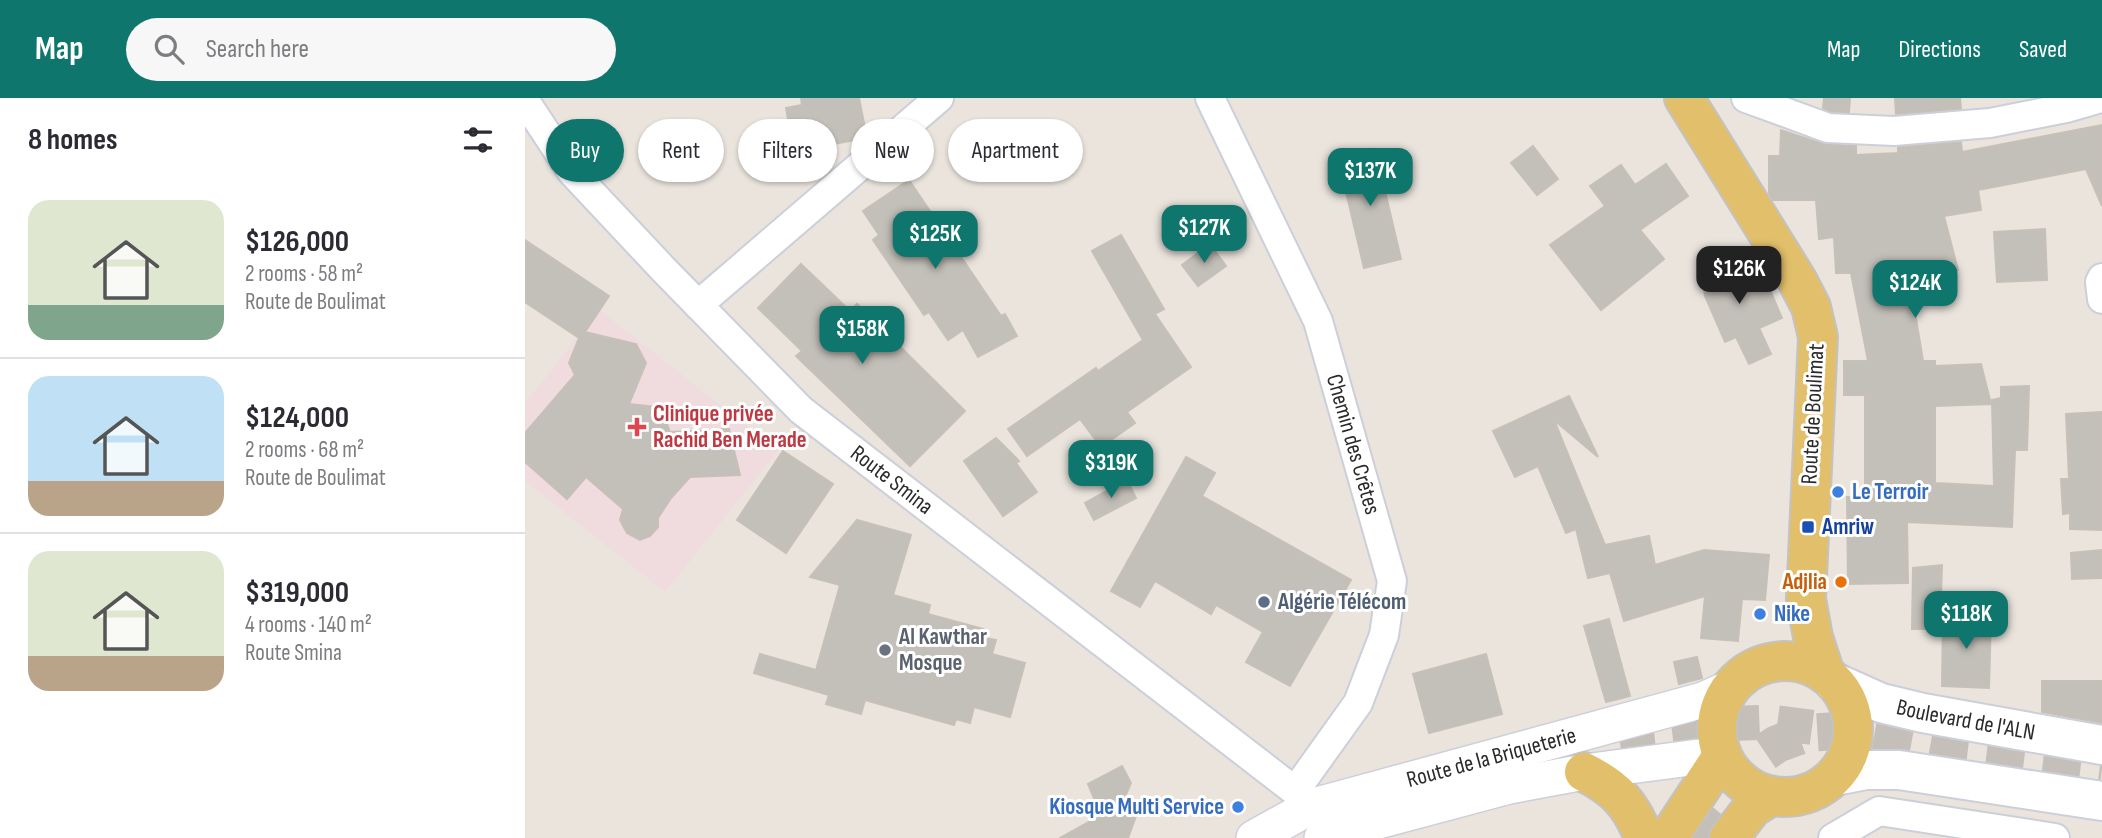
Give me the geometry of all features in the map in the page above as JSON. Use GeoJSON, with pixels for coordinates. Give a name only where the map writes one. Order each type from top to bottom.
{"type":"FeatureCollection","features":[{"type":"Feature","properties":{"kind":"main road","name":"Route de Boulimat"},"geometry":{"type":"LineString","coordinates":[[1684,98],[1797,280],[1811,307],[1816,327],[1818,368],[1810,471],[1806,599],[1800,624],[1786,646],[1768,663]]}},
{"type":"Feature","properties":{"kind":"main road","name":"Route de Boulimat"},"geometry":{"type":"LineString","coordinates":[[1806,599],[1813,636],[1829,678]]}},
{"type":"Feature","properties":{"kind":"main road"},"geometry":{"type":"LineString","coordinates":[[1782,661],[1812,666],[1829,678],[1845,696],[1853,729],[1845,762],[1835,776],[1821,787],[1789,797],[1772,796],[1747,786],[1728,767],[1717,737],[1723,702],[1732,687],[1748,672],[1768,663],[1782,661]]}},
{"type":"Feature","properties":{"kind":"main road","name":"Boulevard de l'ALN"},"geometry":{"type":"LineString","coordinates":[[1829,678],[1881,703],[2102,745]]}},
{"type":"Feature","properties":{"kind":"main road"},"geometry":{"type":"LineString","coordinates":[[1668,838],[1722,755]]}},
{"type":"Feature","properties":{"kind":"main road"},"geometry":{"type":"LineString","coordinates":[[1835,776],[1899,770],[2102,801]]}},
{"type":"Feature","properties":{"kind":"main road"},"geometry":{"type":"LineString","coordinates":[[1584,772],[1605,783],[1623,799],[1637,818],[1644,838]]}},
{"type":"Feature","properties":{"kind":"main road"},"geometry":{"type":"LineString","coordinates":[[1729,838],[1752,808],[1772,796]]}},
{"type":"Feature","properties":{"kind":"street"},"geometry":{"type":"LineString","coordinates":[[698,305],[939,98]]}},
{"type":"Feature","properties":{"kind":"street","name":"Chemin des Crêtes"},"geometry":{"type":"LineString","coordinates":[[1210,98],[1318,321],[1392,581],[1384,635],[1358,704],[1309,812]]}},
{"type":"Feature","properties":{"kind":"street"},"geometry":{"type":"LineString","coordinates":[[1746,98],[1828,128],[1895,131],[1990,123],[2101,98]]}},
{"type":"Feature","properties":{"kind":"street","name":"Route Smina"},"geometry":{"type":"LineString","coordinates":[[526,104],[572,172],[801,411],[1309,812]]}},
{"type":"Feature","properties":{"kind":"street"},"geometry":{"type":"LineString","coordinates":[[2102,278],[2102,299]]}},
{"type":"Feature","properties":{"kind":"street","name":"Route de la Briqueterie"},"geometry":{"type":"LineString","coordinates":[[1254,838],[1309,812],[1703,699],[1732,687]]}},
{"type":"Feature","properties":{"kind":"street","name":"Route de la Briqueterie"},"geometry":{"type":"LineString","coordinates":[[1309,812],[1337,832],[1509,786],[1584,772],[1722,755]]}},
{"type":"Feature","properties":{"kind":"street"},"geometry":{"type":"LineString","coordinates":[[1833,838],[1879,811],[2041,837]]}},
{"type":"Feature","properties":{"kind":"shaded area","name":"Clinique privée Rachid Ben Merade"},"geometry":{"type":"Polygon","coordinates":[[[600,310],[778,451],[665,592],[525,481],[525,403],[600,310]]]}},
{"type":"Feature","properties":{"kind":"building"},"geometry":{"type":"Polygon","coordinates":[[[801,98],[859,98],[863,119],[851,119],[851,141],[837,143],[837,119],[788,119],[786,108],[802,105],[801,98]]]}},
{"type":"Feature","properties":{"kind":"building"},"geometry":{"type":"Polygon","coordinates":[[[1824,98],[1850,98],[1849,112],[1831,112],[1823,108],[1824,98]]]}},
{"type":"Feature","properties":{"kind":"building"},"geometry":{"type":"Polygon","coordinates":[[[1895,98],[1960,98],[1961,109],[1896,114],[1895,98]]]}},
{"type":"Feature","properties":{"kind":"building"},"geometry":{"type":"Polygon","coordinates":[[[2102,125],[2102,206],[2086,169],[1978,190],[1981,210],[1944,216],[1958,270],[1910,282],[1923,361],[1935,361],[1935,366],[1981,364],[1991,404],[1935,406],[1935,483],[1994,486],[1992,400],[2001,398],[2001,387],[2029,386],[2027,450],[2015,450],[2012,527],[1907,522],[1908,583],[1848,584],[1847,497],[1865,497],[1865,395],[1844,395],[1844,361],[1868,361],[1851,273],[1836,273],[1834,237],[1819,239],[1816,200],[1773,200],[1769,193],[1769,156],[1780,156],[1781,130],[1823,144],[1856,146],[1856,155],[1898,153],[1898,147],[1961,142],[1962,152],[2102,125]]]}},
{"type":"Feature","properties":{"kind":"building"},"geometry":{"type":"Polygon","coordinates":[[[1533,146],[1558,179],[1537,195],[1511,163],[1533,146]]]}},
{"type":"Feature","properties":{"kind":"building"},"geometry":{"type":"Polygon","coordinates":[[[1375,149],[1401,259],[1364,268],[1338,158],[1375,149]]]}},
{"type":"Feature","properties":{"kind":"building"},"geometry":{"type":"Polygon","coordinates":[[[1666,164],[1688,196],[1640,230],[1664,259],[1601,310],[1550,245],[1605,206],[1590,186],[1621,165],[1635,185],[1666,164]]]}},
{"type":"Feature","properties":{"kind":"building"},"geometry":{"type":"Polygon","coordinates":[[[906,182],[910,182],[1001,316],[1005,314],[1017,336],[978,357],[963,330],[948,340],[929,312],[924,315],[873,240],[879,235],[863,211],[906,182]]]}},
{"type":"Feature","properties":{"kind":"building"},"geometry":{"type":"Polygon","coordinates":[[[2045,229],[2047,280],[1997,282],[1994,232],[2045,229]]]}},
{"type":"Feature","properties":{"kind":"building"},"geometry":{"type":"Polygon","coordinates":[[[1121,235],[1164,309],[1155,314],[1191,367],[1127,412],[1135,423],[1101,447],[1080,419],[1027,456],[1008,429],[1096,368],[1098,371],[1143,340],[1092,251],[1121,235]]]}},
{"type":"Feature","properties":{"kind":"building"},"geometry":{"type":"Polygon","coordinates":[[[525,240],[609,296],[585,332],[636,344],[646,363],[629,404],[662,410],[670,432],[729,429],[740,475],[690,477],[671,498],[658,518],[658,527],[650,536],[640,540],[627,533],[620,520],[623,509],[586,477],[567,499],[525,462],[525,433],[575,375],[569,363],[579,338],[525,302],[525,240]]]}},
{"type":"Feature","properties":{"kind":"building"},"geometry":{"type":"Polygon","coordinates":[[[1210,244],[1226,266],[1198,286],[1182,265],[1210,244]]]}},
{"type":"Feature","properties":{"kind":"building"},"geometry":{"type":"Polygon","coordinates":[[[1730,254],[1736,288],[1764,276],[1782,318],[1759,328],[1771,354],[1749,364],[1736,337],[1725,342],[1705,296],[1699,260],[1730,254]]]}},
{"type":"Feature","properties":{"kind":"building"},"geometry":{"type":"Polygon","coordinates":[[[801,264],[850,311],[857,304],[965,411],[910,466],[796,356],[802,351],[758,308],[801,264]]]}},
{"type":"Feature","properties":{"kind":"building"},"geometry":{"type":"Polygon","coordinates":[[[1569,396],[1598,457],[1554,420],[1605,545],[1649,536],[1655,565],[1704,550],[1769,555],[1765,600],[1742,599],[1738,641],[1701,638],[1705,596],[1624,621],[1610,573],[1588,578],[1576,529],[1566,533],[1538,466],[1515,477],[1493,431],[1569,396]]]}},
{"type":"Feature","properties":{"kind":"building"},"geometry":{"type":"Polygon","coordinates":[[[2102,412],[2102,530],[2070,529],[2070,513],[2063,514],[2061,479],[2069,479],[2066,414],[2102,412]]]}},
{"type":"Feature","properties":{"kind":"building"},"geometry":{"type":"Polygon","coordinates":[[[996,438],[1019,461],[1016,463],[1037,492],[1003,516],[964,461],[996,438]]]}},
{"type":"Feature","properties":{"kind":"building"},"geometry":{"type":"Polygon","coordinates":[[[783,451],[833,484],[786,553],[737,520],[783,451]]]}},
{"type":"Feature","properties":{"kind":"building"},"geometry":{"type":"Polygon","coordinates":[[[1186,457],[1215,473],[1202,496],[1351,580],[1290,686],[1246,662],[1263,632],[1216,605],[1211,614],[1155,581],[1140,607],[1111,591],[1186,457]]]}},
{"type":"Feature","properties":{"kind":"building"},"geometry":{"type":"Polygon","coordinates":[[[1127,480],[1136,498],[1094,520],[1085,503],[1127,480]]]}},
{"type":"Feature","properties":{"kind":"building"},"geometry":{"type":"Polygon","coordinates":[[[857,520],[911,535],[893,595],[930,605],[928,614],[983,629],[981,637],[996,640],[992,654],[1025,663],[1010,717],[974,707],[970,723],[956,719],[954,725],[865,700],[861,714],[826,704],[829,695],[754,673],[760,654],[816,670],[840,585],[810,577],[857,520]]]}},
{"type":"Feature","properties":{"kind":"building"},"geometry":{"type":"Polygon","coordinates":[[[2102,550],[2102,578],[2072,579],[2071,553],[2102,550]]]}},
{"type":"Feature","properties":{"kind":"building"},"geometry":{"type":"Polygon","coordinates":[[[1942,565],[1940,629],[1912,629],[1913,568],[1942,565]]]}},
{"type":"Feature","properties":{"kind":"building"},"geometry":{"type":"Polygon","coordinates":[[[1943,615],[1991,617],[1989,688],[1942,686],[1943,615]]]}},
{"type":"Feature","properties":{"kind":"building"},"geometry":{"type":"Polygon","coordinates":[[[1609,619],[1630,696],[1606,702],[1584,626],[1609,619]]]}},
{"type":"Feature","properties":{"kind":"building"},"geometry":{"type":"Polygon","coordinates":[[[1486,654],[1502,714],[1429,733],[1413,674],[1486,654]]]}},
{"type":"Feature","properties":{"kind":"building"},"geometry":{"type":"Polygon","coordinates":[[[1697,657],[1702,678],[1679,684],[1674,662],[1697,657]]]}},
{"type":"Feature","properties":{"kind":"building"},"geometry":{"type":"Polygon","coordinates":[[[2042,681],[2102,681],[2102,723],[2042,712],[2042,681]]]}},
{"type":"Feature","properties":{"kind":"building"},"geometry":{"type":"Polygon","coordinates":[[[1122,766],[1131,783],[1119,810],[1136,816],[1128,838],[1060,838],[1101,815],[1088,784],[1122,766]]]}},
{"type":"Feature","properties":{"kind":"tunnel"},"geometry":{"type":"LineString","coordinates":[[1619,734],[1695,725],[1772,722],[1838,731]]}},
{"type":"Feature","properties":{"kind":"tunnel"},"geometry":{"type":"LineString","coordinates":[[1691,838],[1710,810],[1752,761],[1777,744],[1807,733],[1838,731],[1932,748],[2102,769]]}},
{"type":"Feature","properties":{"kind":"place","name":"Clinique privée Rachid Ben Merade"},"geometry":{"type":"Point","coordinates":[637,427]}},
{"type":"Feature","properties":{"kind":"place","name":"Le Terroir"},"geometry":{"type":"Point","coordinates":[1838,492]}},
{"type":"Feature","properties":{"kind":"place","name":"Amriw"},"geometry":{"type":"Point","coordinates":[1808,527]}},
{"type":"Feature","properties":{"kind":"place","name":"Adjlia"},"geometry":{"type":"Point","coordinates":[1841,582]}},
{"type":"Feature","properties":{"kind":"place","name":"Algérie Télécom"},"geometry":{"type":"Point","coordinates":[1264,602]}},
{"type":"Feature","properties":{"kind":"place","name":"Nike"},"geometry":{"type":"Point","coordinates":[1760,614]}},
{"type":"Feature","properties":{"kind":"place","name":"Al Kawthar Mosque"},"geometry":{"type":"Point","coordinates":[885,650]}},
{"type":"Feature","properties":{"kind":"place","name":"Kiosque Multi Service"},"geometry":{"type":"Point","coordinates":[1238,807]}}]}
